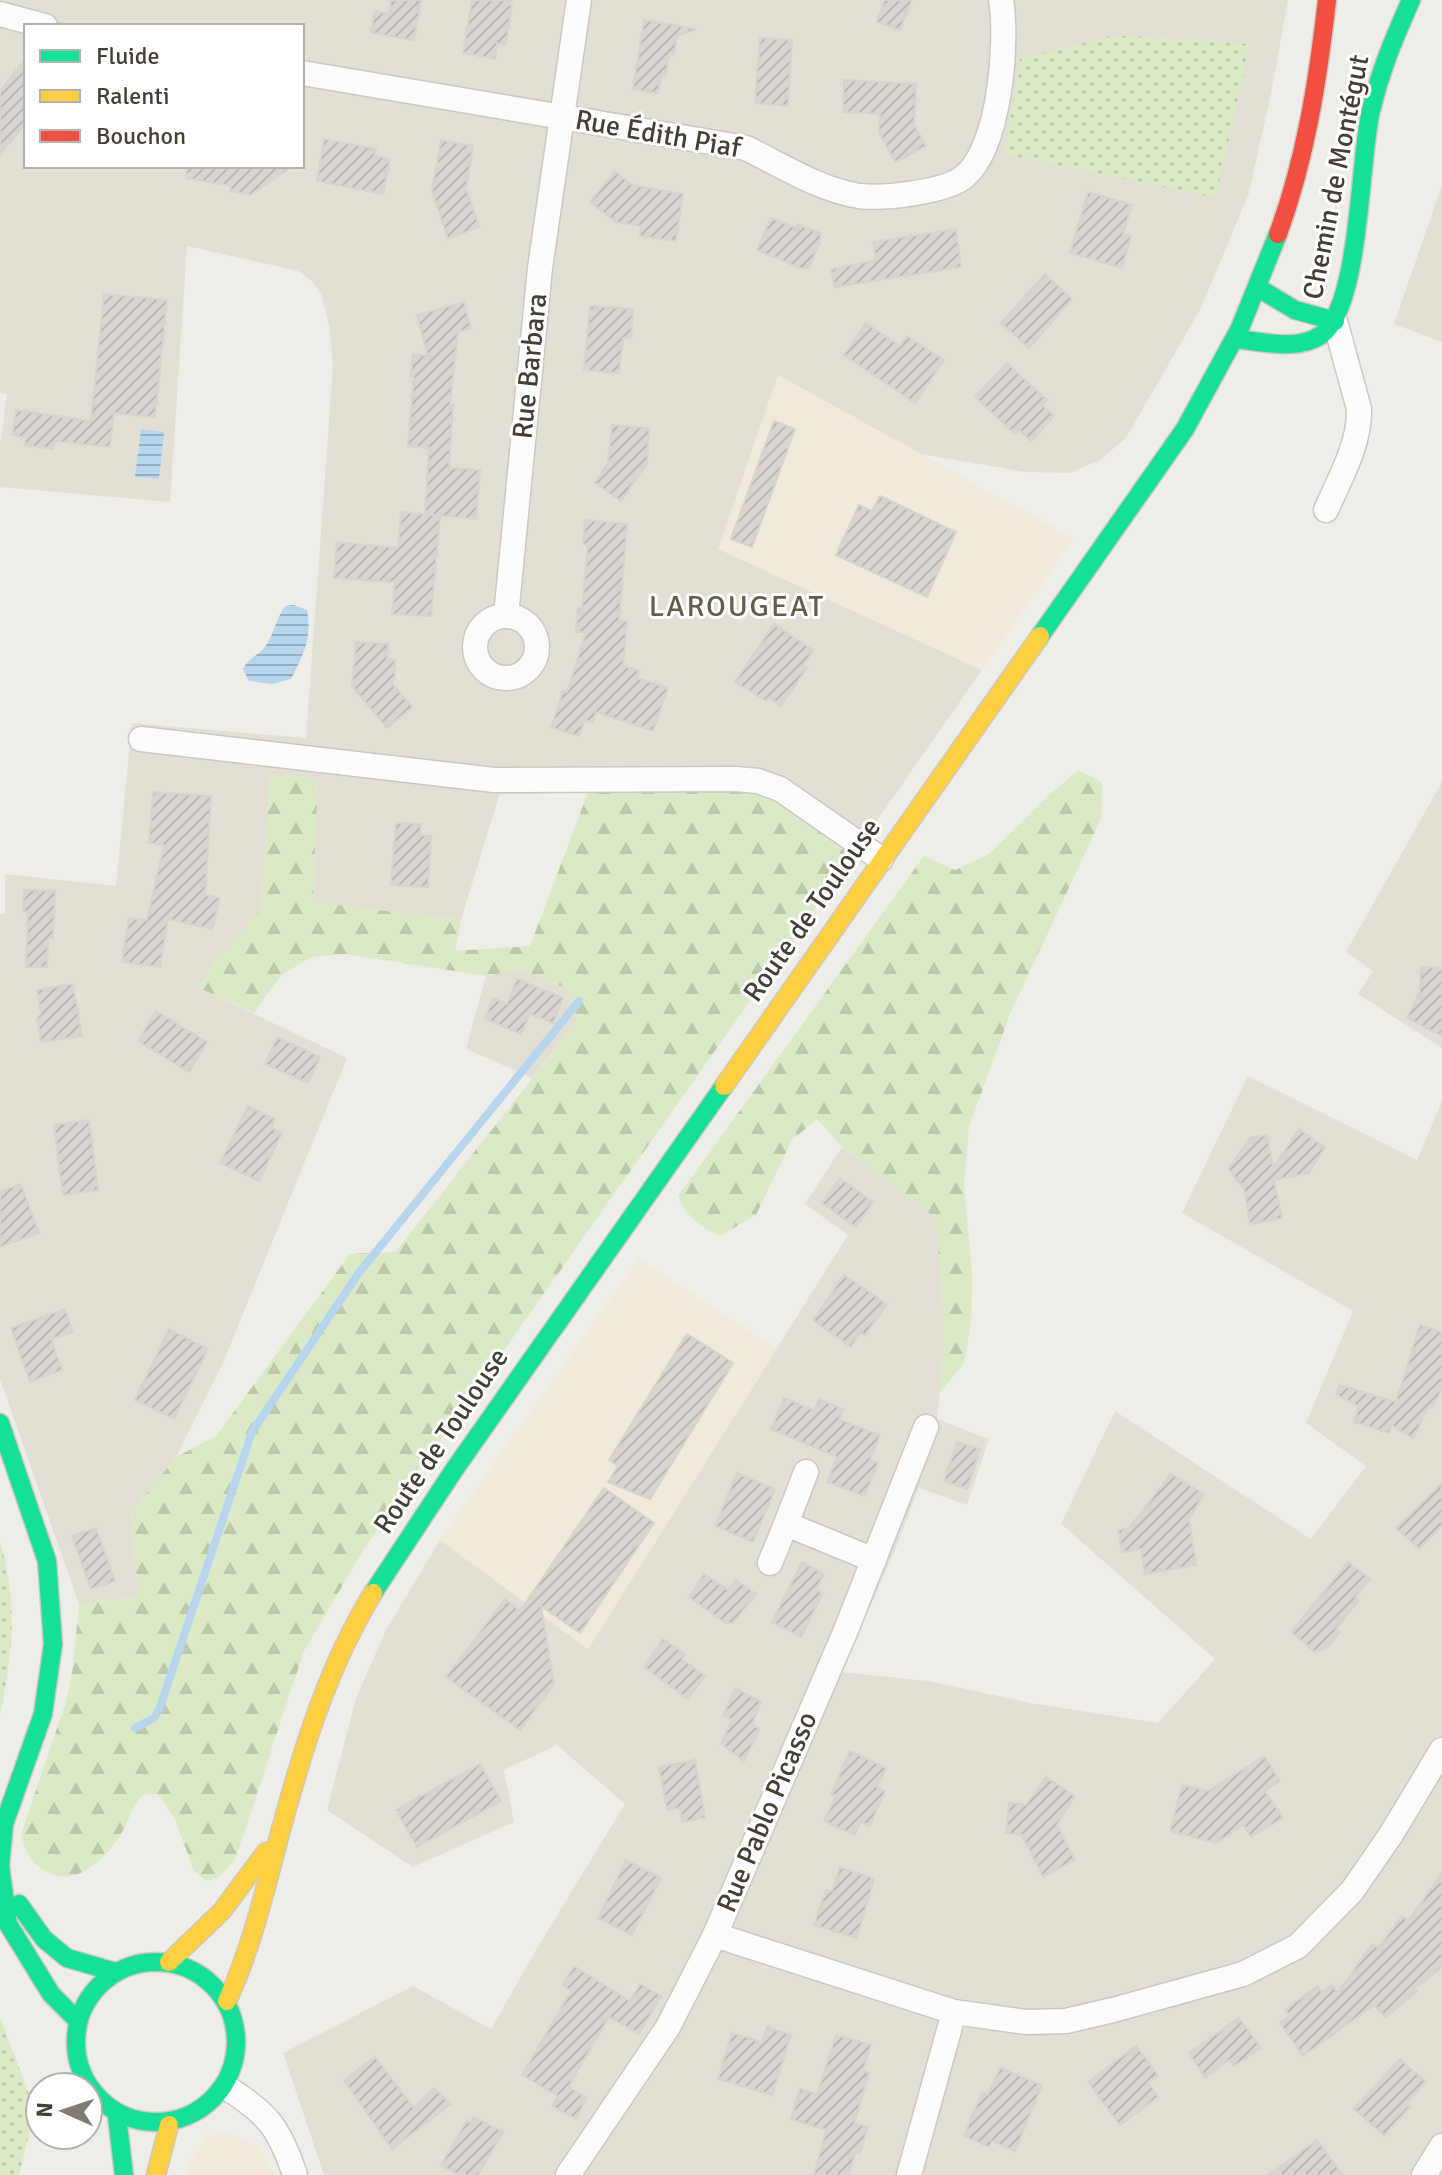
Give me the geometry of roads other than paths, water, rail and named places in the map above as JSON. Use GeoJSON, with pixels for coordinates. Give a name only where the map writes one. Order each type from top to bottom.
{"type":"FeatureCollection","features":[{"type":"Feature","properties":{"kind":"main road","name":"Route de Toulouse"},"geometry":{"type":"LineString","coordinates":[[227,2001],[244,1967],[281,1828],[327,1683],[366,1603],[454,1470],[1185,429],[1237,339],[1260,289],[1291,202],[1313,104],[1327,0]]}},
{"type":"Feature","properties":{"kind":"main road","name":"Chemin de Montégut"},"geometry":{"type":"LineString","coordinates":[[1237,339],[1309,343],[1321,336],[1335,321],[1348,283],[1370,114],[1383,62],[1411,0]]}},
{"type":"Feature","properties":{"kind":"main road","name":"Chemin de Montégut"},"geometry":{"type":"LineString","coordinates":[[1260,289],[1275,302],[1294,311],[1335,321]]}},
{"type":"Feature","properties":{"kind":"main road"},"geometry":{"type":"LineString","coordinates":[[0,1423],[47,1561],[53,1644],[43,1714],[4,1824],[0,1866],[8,1924],[51,1994],[77,2020]]}},
{"type":"Feature","properties":{"kind":"main road","name":"Route de Toulouse"},"geometry":{"type":"LineString","coordinates":[[169,1962],[206,1932],[245,1886],[281,1828]]}},
{"type":"Feature","properties":{"kind":"main road"},"geometry":{"type":"LineString","coordinates":[[0,1866],[21,1907],[44,1939],[67,1958],[115,1972]]}},
{"type":"Feature","properties":{"kind":"main road"},"geometry":{"type":"LineString","coordinates":[[79,2071],[74,2048],[77,2020],[98,1985],[115,1972],[141,1962],[169,1962],[192,1969],[212,1983],[227,2001],[235,2022],[238,2045],[235,2067],[226,2087],[210,2105],[191,2118],[169,2125],[142,2125],[117,2116],[104,2105]]}},
{"type":"Feature","properties":{"kind":"main road"},"geometry":{"type":"LineString","coordinates":[[117,2116],[124,2175]]}},
{"type":"Feature","properties":{"kind":"main road"},"geometry":{"type":"LineString","coordinates":[[156,2175],[169,2125]]}},
{"type":"Feature","properties":{"kind":"street","name":"Rue Barbara"},"geometry":{"type":"LineString","coordinates":[[506,616],[540,268],[579,0]]}},
{"type":"Feature","properties":{"kind":"street","name":"Rue Édith Piaf"},"geometry":{"type":"LineString","coordinates":[[304,73],[746,148],[813,181],[857,196],[887,197],[933,189],[965,176],[982,153],[1002,82],[1004,21],[1001,0]]}},
{"type":"Feature","properties":{"kind":"street"},"geometry":{"type":"LineString","coordinates":[[0,14],[38,24]]}},
{"type":"Feature","properties":{"kind":"street"},"geometry":{"type":"LineString","coordinates":[[1326,510],[1359,423],[1359,409],[1335,321]]}},
{"type":"Feature","properties":{"kind":"street"},"geometry":{"type":"LineString","coordinates":[[141,739],[494,780],[758,781],[780,789],[881,859]]}},
{"type":"Feature","properties":{"kind":"street","name":"Rue Pablo Picasso"},"geometry":{"type":"LineString","coordinates":[[568,2175],[661,2040],[715,1935],[874,1560],[926,1427]]}},
{"type":"Feature","properties":{"kind":"street"},"geometry":{"type":"LineString","coordinates":[[770,1563],[806,1472]]}},
{"type":"Feature","properties":{"kind":"street"},"geometry":{"type":"LineString","coordinates":[[786,1524],[874,1560]]}},
{"type":"Feature","properties":{"kind":"street"},"geometry":{"type":"LineString","coordinates":[[715,1935],[954,2012],[1026,2022],[1066,2021],[1243,1974],[1298,1946],[1352,1891],[1390,1836],[1442,1750]]}},
{"type":"Feature","properties":{"kind":"street"},"geometry":{"type":"LineString","coordinates":[[909,2175],[954,2012]]}},
{"type":"Feature","properties":{"kind":"street"},"geometry":{"type":"LineString","coordinates":[[226,2087],[269,2118],[295,2175]]}},
{"type":"Feature","properties":{"kind":"street"},"geometry":{"type":"LineString","coordinates":[[1424,2175],[1442,2146]]}},
{"type":"Feature","properties":{"kind":"water"},"geometry":{"type":"Polygon","coordinates":[[[141,429],[164,432],[159,479],[135,477],[141,429]]]}},
{"type":"Feature","properties":{"kind":"water"},"geometry":{"type":"Polygon","coordinates":[[[294,605],[307,610],[308,638],[291,679],[272,684],[249,681],[243,669],[245,665],[265,647],[285,606],[294,605]]]}},
{"type":"Feature","properties":{"kind":"waterway"},"geometry":{"type":"LineString","coordinates":[[135,1728],[154,1718],[159,1710],[252,1432],[358,1274],[579,1001]]}},
{"type":"Feature","properties":{"kind":"district","name":"LAROUGEAT"},"geometry":{"type":"Point","coordinates":[737,606]}}]}
